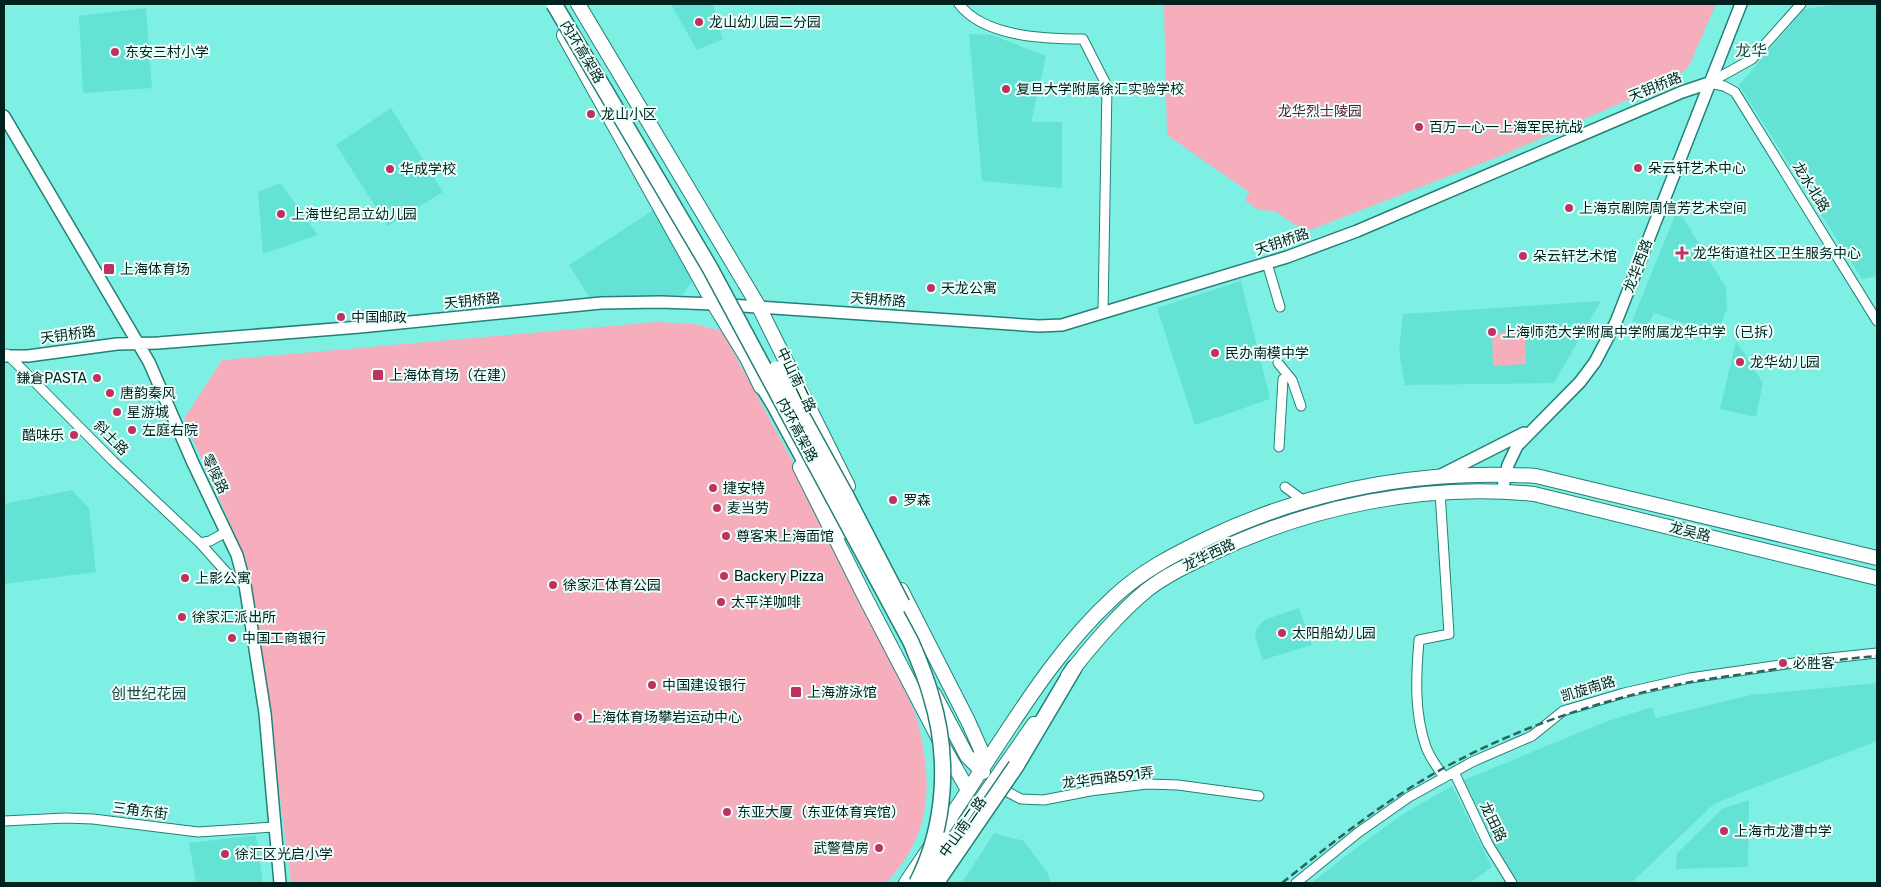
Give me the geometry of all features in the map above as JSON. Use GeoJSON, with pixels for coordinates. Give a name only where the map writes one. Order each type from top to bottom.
{"type":"FeatureCollection","features":[{"type":"Feature","properties":{"kind":"highway","name":"内环高架路"},"geometry":{"type":"LineString","coordinates":[[554,4],[710,268],[911,642],[932,696],[940,741],[942,789],[941,810],[930,853],[917,883]]}},
{"type":"Feature","properties":{"kind":"highway","name":"内环高架路"},"geometry":{"type":"LineString","coordinates":[[563,4],[720,268],[845,494],[928,657],[942,696],[947,723],[952,791],[944,844],[929,883]]}},
{"type":"Feature","properties":{"kind":"highway"},"geometry":{"type":"LineString","coordinates":[[758,378],[871,580],[884,592]]}},
{"type":"Feature","properties":{"kind":"highway"},"geometry":{"type":"LineString","coordinates":[[936,883],[1016,766],[1074,668]]}},
{"type":"Feature","properties":{"kind":"main road","name":"中山南二路"},"geometry":{"type":"LineString","coordinates":[[547,4],[714,304],[758,378],[776,397],[967,756],[982,770],[993,785],[922,883]]}},
{"type":"Feature","properties":{"kind":"main road","name":"中山南二路"},"geometry":{"type":"LineString","coordinates":[[578,4],[760,306],[981,750],[982,770],[906,883]]}},
{"type":"Feature","properties":{"kind":"main road","name":"中山南二路"},"geometry":{"type":"LineString","coordinates":[[758,378],[766,405],[803,473],[939,739],[968,790]]}},
{"type":"Feature","properties":{"kind":"main road","name":"龙华西路"},"geometry":{"type":"LineString","coordinates":[[982,770],[1048,669],[1086,625],[1137,576],[1171,556],[1223,531],[1282,507],[1342,491],[1440,476],[1505,474]]}},
{"type":"Feature","properties":{"kind":"main road","name":"龙吴路"},"geometry":{"type":"LineString","coordinates":[[1505,474],[1536,476],[1877,558]]}},
{"type":"Feature","properties":{"kind":"main road","name":"龙华西路"},"geometry":{"type":"LineString","coordinates":[[993,785],[1074,668],[1125,609],[1148,590],[1186,566],[1227,546],[1284,523],[1393,498],[1440,492],[1502,491]]}},
{"type":"Feature","properties":{"kind":"main road","name":"龙吴路"},"geometry":{"type":"LineString","coordinates":[[1502,491],[1534,494],[1877,578]]}},
{"type":"Feature","properties":{"kind":"street"},"geometry":{"type":"LineString","coordinates":[[958,4],[975,20],[990,27],[1041,38],[1083,39],[1106,86],[1103,312]]}},
{"type":"Feature","properties":{"kind":"street","name":"龙华西路"},"geometry":{"type":"LineString","coordinates":[[1502,491],[1511,456],[1517,446],[1580,382],[1595,362],[1616,322],[1741,4]]}},
{"type":"Feature","properties":{"kind":"street"},"geometry":{"type":"LineString","coordinates":[[1709,83],[1752,59],[1801,4]]}},
{"type":"Feature","properties":{"kind":"street","name":"天钥桥路"},"geometry":{"type":"LineString","coordinates":[[5,355],[28,356],[117,344],[360,327],[601,303],[661,302],[760,306],[1039,326],[1062,325],[1267,263],[1357,231],[1654,103],[1709,83]]}},
{"type":"Feature","properties":{"kind":"street","name":"龙水北路"},"geometry":{"type":"LineString","coordinates":[[1709,83],[1724,86],[1735,92],[1877,321]]}},
{"type":"Feature","properties":{"kind":"street","name":"零陵路"},"geometry":{"type":"LineString","coordinates":[[4,116],[139,343],[236,555],[245,585],[265,713],[280,883]]}},
{"type":"Feature","properties":{"kind":"street"},"geometry":{"type":"LineString","coordinates":[[1267,263],[1280,307]]}},
{"type":"Feature","properties":{"kind":"street","name":"斜土路"},"geometry":{"type":"LineString","coordinates":[[5,355],[200,543],[226,572],[245,585]]}},
{"type":"Feature","properties":{"kind":"street"},"geometry":{"type":"LineString","coordinates":[[1278,363],[1292,380],[1301,406]]}},
{"type":"Feature","properties":{"kind":"street"},"geometry":{"type":"LineString","coordinates":[[1279,447],[1283,379]]}},
{"type":"Feature","properties":{"kind":"street"},"geometry":{"type":"LineString","coordinates":[[1440,476],[1537,426]]}},
{"type":"Feature","properties":{"kind":"street"},"geometry":{"type":"LineString","coordinates":[[1285,487],[1304,501]]}},
{"type":"Feature","properties":{"kind":"street"},"geometry":{"type":"LineString","coordinates":[[1440,492],[1449,634],[1419,640],[1416,694],[1426,746],[1430,757],[1444,777]]}},
{"type":"Feature","properties":{"kind":"street"},"geometry":{"type":"LineString","coordinates":[[200,543],[210,541],[226,532]]}},
{"type":"Feature","properties":{"kind":"street","name":"凯旋南路"},"geometry":{"type":"LineString","coordinates":[[1296,883],[1380,817],[1444,777],[1532,736],[1563,711],[1592,701],[1690,678],[1877,653]]}},
{"type":"Feature","properties":{"kind":"street","name":"龙田路"},"geometry":{"type":"LineString","coordinates":[[1454,772],[1488,844],[1512,883]]}},
{"type":"Feature","properties":{"kind":"street","name":"龙华西路591弄"},"geometry":{"type":"LineString","coordinates":[[993,785],[1021,799],[1036,800],[1147,784],[1178,785],[1259,796]]}},
{"type":"Feature","properties":{"kind":"street","name":"三角东街"},"geometry":{"type":"LineString","coordinates":[[4,821],[65,818],[198,832],[274,828]]}},
{"type":"Feature","properties":{"kind":"shaded area","name":"龙山幼儿园二分园"},"geometry":{"type":"Polygon","coordinates":[[[671,4],[713,4],[723,39],[697,50],[671,4]]]}},
{"type":"Feature","properties":{"kind":"shaded area"},"geometry":{"type":"Polygon","coordinates":[[[1841,4],[1876,4],[1877,276],[1862,279],[1739,85],[1804,9],[1841,4]]]}},
{"type":"Feature","properties":{"kind":"shaded area","name":"东安三村小学"},"geometry":{"type":"Polygon","coordinates":[[[146,8],[152,88],[83,93],[79,16],[146,8]]]}},
{"type":"Feature","properties":{"kind":"shaded area","name":"复旦大学附属徐汇实验学校"},"geometry":{"type":"Polygon","coordinates":[[[969,34],[992,35],[1046,56],[1031,122],[1062,122],[1062,188],[982,181],[969,34]]]}},
{"type":"Feature","properties":{"kind":"shaded area","name":"华成学校"},"geometry":{"type":"Polygon","coordinates":[[[391,108],[443,192],[388,226],[336,145],[391,108]]]}},
{"type":"Feature","properties":{"kind":"shaded area","name":"上海世纪昂立幼儿园"},"geometry":{"type":"Polygon","coordinates":[[[280,183],[318,235],[263,254],[258,192],[280,183]]]}},
{"type":"Feature","properties":{"kind":"shaded area"},"geometry":{"type":"Polygon","coordinates":[[[655,209],[686,262],[692,282],[682,295],[589,297],[569,265],[655,209]]]}},
{"type":"Feature","properties":{"kind":"shaded area","name":"龙华街道社区卫生服务中心"},"geometry":{"type":"Polygon","coordinates":[[[1676,213],[1684,219],[1726,288],[1727,309],[1720,327],[1707,331],[1654,313],[1648,326],[1632,321],[1676,213]]]}},
{"type":"Feature","properties":{"kind":"shaded area","name":"民办南模中学"},"geometry":{"type":"Polygon","coordinates":[[[1241,281],[1270,399],[1195,425],[1157,308],[1241,281]]]}},
{"type":"Feature","properties":{"kind":"shaded area","name":"上海师范大学附属中学附属龙华中学（已拆）"},"geometry":{"type":"Polygon","coordinates":[[[1601,301],[1554,383],[1405,385],[1399,351],[1403,314],[1601,301]]]}},
{"type":"Feature","properties":{"kind":"shaded area","name":"龙华幼儿园"},"geometry":{"type":"Polygon","coordinates":[[[1736,341],[1763,383],[1756,417],[1720,409],[1736,341]]]}},
{"type":"Feature","properties":{"kind":"shaded area"},"geometry":{"type":"Polygon","coordinates":[[[72,490],[89,508],[96,572],[4,584],[4,504],[72,490]]]}},
{"type":"Feature","properties":{"kind":"shaded area","name":"太阳船幼儿园"},"geometry":{"type":"Polygon","coordinates":[[[1299,608],[1312,645],[1263,660],[1255,637],[1257,628],[1264,620],[1299,608]]]}},
{"type":"Feature","properties":{"kind":"shaded area"},"geometry":{"type":"Polygon","coordinates":[[[1877,683],[1877,741],[1714,804],[1631,883],[1519,883],[1495,845],[1464,780],[1605,722],[1652,707],[1656,718],[1751,695],[1877,683]]]}},
{"type":"Feature","properties":{"kind":"shaded area"},"geometry":{"type":"Polygon","coordinates":[[[1452,786],[1492,867],[1470,883],[1311,883],[1403,814],[1452,786]]]}},
{"type":"Feature","properties":{"kind":"shaded area","name":"上海市龙漕中学"},"geometry":{"type":"Polygon","coordinates":[[[1749,800],[1748,867],[1676,869],[1677,853],[1722,809],[1749,800]]]}},
{"type":"Feature","properties":{"kind":"shaded area"},"geometry":{"type":"Polygon","coordinates":[[[994,833],[1024,841],[1048,874],[1051,883],[962,883],[994,833]]]}},
{"type":"Feature","properties":{"kind":"shaded area","name":"徐汇区光启小学"},"geometry":{"type":"Polygon","coordinates":[[[256,835],[263,883],[196,883],[189,843],[256,835]]]}},
{"type":"Feature","properties":{"kind":"green space","name":"龙华烈士陵园"},"geometry":{"type":"Polygon","coordinates":[[[1164,4],[1716,4],[1689,66],[1675,79],[1503,155],[1310,230],[1295,225],[1275,211],[1259,210],[1245,201],[1249,192],[1167,135],[1164,4]]]}},
{"type":"Feature","properties":{"kind":"green space","name":"徐家汇体育公园"},"geometry":{"type":"Polygon","coordinates":[[[656,322],[695,324],[722,331],[814,501],[915,712],[925,759],[926,802],[914,844],[902,864],[886,883],[291,883],[257,617],[243,553],[184,419],[222,360],[656,322]]]}},
{"type":"Feature","properties":{"kind":"green space"},"geometry":{"type":"Polygon","coordinates":[[[1525,331],[1526,364],[1493,366],[1492,333],[1508,332],[1509,347],[1509,332],[1525,331]]]}},
{"type":"Feature","properties":{"kind":"railway"},"geometry":{"type":"LineString","coordinates":[[1282,883],[1359,823],[1421,781],[1493,743],[1546,721],[1601,703],[1707,679],[1877,656]]}},
{"type":"Feature","properties":{"kind":"place","name":"龙山幼儿园二分园"},"geometry":{"type":"Point","coordinates":[699,22]}},
{"type":"Feature","properties":{"kind":"place","name":"东安三村小学"},"geometry":{"type":"Point","coordinates":[115,52]}},
{"type":"Feature","properties":{"kind":"place","name":"复旦大学附属徐汇实验学校"},"geometry":{"type":"Point","coordinates":[1006,89]}},
{"type":"Feature","properties":{"kind":"place","name":"龙山小区"},"geometry":{"type":"Point","coordinates":[591,114]}},
{"type":"Feature","properties":{"kind":"place","name":"百万一心一上海军民抗战"},"geometry":{"type":"Point","coordinates":[1419,127]}},
{"type":"Feature","properties":{"kind":"place","name":"朵云轩艺术中心"},"geometry":{"type":"Point","coordinates":[1638,168]}},
{"type":"Feature","properties":{"kind":"place","name":"华成学校"},"geometry":{"type":"Point","coordinates":[390,169]}},
{"type":"Feature","properties":{"kind":"place","name":"上海京剧院周信芳艺术空间"},"geometry":{"type":"Point","coordinates":[1569,208]}},
{"type":"Feature","properties":{"kind":"place","name":"上海世纪昂立幼儿园"},"geometry":{"type":"Point","coordinates":[281,214]}},
{"type":"Feature","properties":{"kind":"place","name":"龙华街道社区卫生服务中心"},"geometry":{"type":"Point","coordinates":[1682,253]}},
{"type":"Feature","properties":{"kind":"place","name":"朵云轩艺术馆"},"geometry":{"type":"Point","coordinates":[1523,256]}},
{"type":"Feature","properties":{"kind":"place","name":"上海体育场"},"geometry":{"type":"Point","coordinates":[109,269]}},
{"type":"Feature","properties":{"kind":"place","name":"天龙公寓"},"geometry":{"type":"Point","coordinates":[931,288]}},
{"type":"Feature","properties":{"kind":"place","name":"中国邮政"},"geometry":{"type":"Point","coordinates":[341,317]}},
{"type":"Feature","properties":{"kind":"place","name":"上海师范大学附属中学附属龙华中学（已拆）"},"geometry":{"type":"Point","coordinates":[1492,332]}},
{"type":"Feature","properties":{"kind":"place","name":"民办南模中学"},"geometry":{"type":"Point","coordinates":[1215,353]}},
{"type":"Feature","properties":{"kind":"place","name":"龙华幼儿园"},"geometry":{"type":"Point","coordinates":[1740,362]}},
{"type":"Feature","properties":{"kind":"place","name":"上海体育场（在建）"},"geometry":{"type":"Point","coordinates":[378,375]}},
{"type":"Feature","properties":{"kind":"place","name":"鎌倉PASTA"},"geometry":{"type":"Point","coordinates":[97,378]}},
{"type":"Feature","properties":{"kind":"place","name":"唐韵秦风"},"geometry":{"type":"Point","coordinates":[110,393]}},
{"type":"Feature","properties":{"kind":"place","name":"星游城"},"geometry":{"type":"Point","coordinates":[117,412]}},
{"type":"Feature","properties":{"kind":"place","name":"左庭右院"},"geometry":{"type":"Point","coordinates":[132,430]}},
{"type":"Feature","properties":{"kind":"place","name":"酷味乐"},"geometry":{"type":"Point","coordinates":[74,435]}},
{"type":"Feature","properties":{"kind":"place","name":"捷安特"},"geometry":{"type":"Point","coordinates":[713,488]}},
{"type":"Feature","properties":{"kind":"place","name":"罗森"},"geometry":{"type":"Point","coordinates":[893,500]}},
{"type":"Feature","properties":{"kind":"place","name":"麦当劳"},"geometry":{"type":"Point","coordinates":[717,508]}},
{"type":"Feature","properties":{"kind":"place","name":"尊客来上海面馆"},"geometry":{"type":"Point","coordinates":[726,536]}},
{"type":"Feature","properties":{"kind":"place","name":"Backery Pizza"},"geometry":{"type":"Point","coordinates":[724,576]}},
{"type":"Feature","properties":{"kind":"place","name":"上影公寓"},"geometry":{"type":"Point","coordinates":[185,578]}},
{"type":"Feature","properties":{"kind":"place","name":"徐家汇体育公园"},"geometry":{"type":"Point","coordinates":[553,585]}},
{"type":"Feature","properties":{"kind":"place","name":"太平洋咖啡"},"geometry":{"type":"Point","coordinates":[721,602]}},
{"type":"Feature","properties":{"kind":"place","name":"徐家汇派出所"},"geometry":{"type":"Point","coordinates":[182,617]}},
{"type":"Feature","properties":{"kind":"place","name":"太阳船幼儿园"},"geometry":{"type":"Point","coordinates":[1282,633]}},
{"type":"Feature","properties":{"kind":"place","name":"中国工商银行"},"geometry":{"type":"Point","coordinates":[232,638]}},
{"type":"Feature","properties":{"kind":"place","name":"必胜客"},"geometry":{"type":"Point","coordinates":[1783,663]}},
{"type":"Feature","properties":{"kind":"place","name":"中国建设银行"},"geometry":{"type":"Point","coordinates":[652,685]}},
{"type":"Feature","properties":{"kind":"place","name":"上海游泳馆"},"geometry":{"type":"Point","coordinates":[796,692]}},
{"type":"Feature","properties":{"kind":"place","name":"上海体育场攀岩运动中心"},"geometry":{"type":"Point","coordinates":[578,717]}},
{"type":"Feature","properties":{"kind":"place","name":"东亚大厦（东亚体育宾馆）"},"geometry":{"type":"Point","coordinates":[727,812]}},
{"type":"Feature","properties":{"kind":"place","name":"上海市龙漕中学"},"geometry":{"type":"Point","coordinates":[1724,831]}},
{"type":"Feature","properties":{"kind":"place","name":"武警营房"},"geometry":{"type":"Point","coordinates":[879,848]}},
{"type":"Feature","properties":{"kind":"place","name":"徐汇区光启小学"},"geometry":{"type":"Point","coordinates":[225,854]}},
{"type":"Feature","properties":{"kind":"district","name":"龙华"},"geometry":{"type":"Point","coordinates":[1751,50]}},
{"type":"Feature","properties":{"kind":"district","name":"创世纪花园"},"geometry":{"type":"Point","coordinates":[149,694]}}]}
